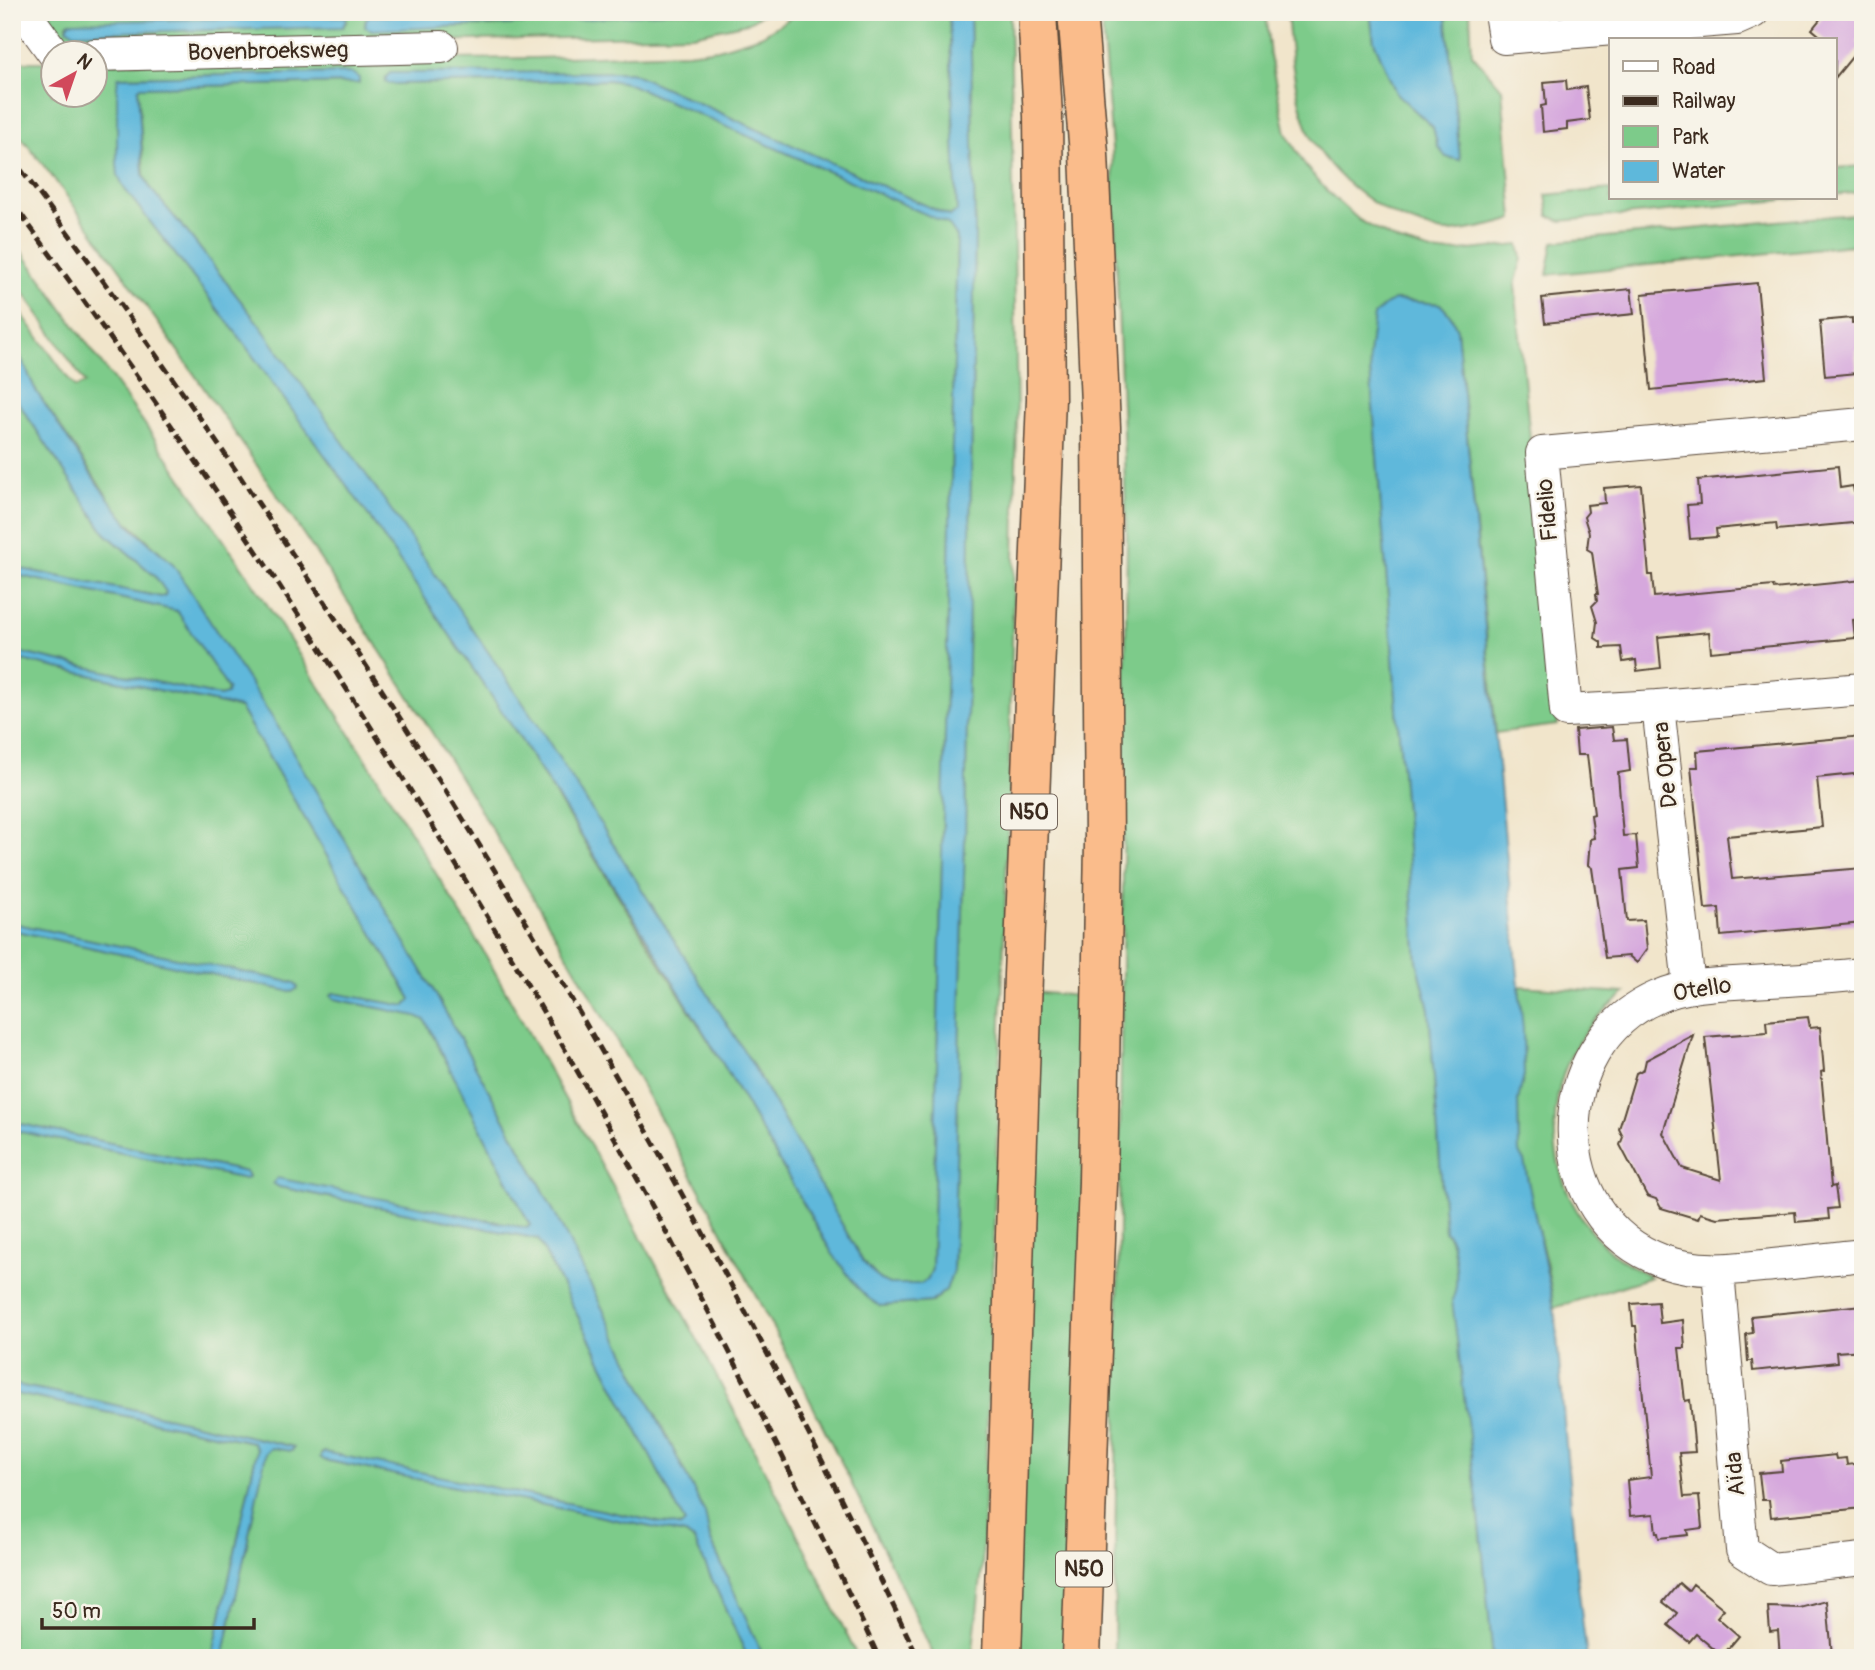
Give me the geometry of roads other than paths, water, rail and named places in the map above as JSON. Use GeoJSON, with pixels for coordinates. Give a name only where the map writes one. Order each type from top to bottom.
{"type":"FeatureCollection","features":[{"type":"Feature","properties":{"kind":"highway","name":"N50"},"geometry":{"type":"LineString","coordinates":[[1002,1658],[1023,975],[1046,400],[1043,116],[1037,12]]}},
{"type":"Feature","properties":{"kind":"highway","name":"N50"},"geometry":{"type":"LineString","coordinates":[[1077,12],[1090,154],[1101,427],[1104,829],[1098,1182],[1081,1658]]}},
{"type":"Feature","properties":{"kind":"street"},"geometry":{"type":"LineString","coordinates":[[24,12],[43,38]]}},
{"type":"Feature","properties":{"kind":"street"},"geometry":{"type":"LineString","coordinates":[[1502,25],[1737,19],[1753,12]]}},
{"type":"Feature","properties":{"kind":"street","name":"Bovenbroeksweg"},"geometry":{"type":"LineString","coordinates":[[108,54],[442,47]]}},
{"type":"Feature","properties":{"kind":"street","name":"Fidelio"},"geometry":{"type":"LineString","coordinates":[[1658,706],[1566,711],[1542,453],[1863,424]]}},
{"type":"Feature","properties":{"kind":"street","name":"De Opera"},"geometry":{"type":"LineString","coordinates":[[1689,986],[1658,706],[1863,689]]}},
{"type":"Feature","properties":{"kind":"street","name":"Otello"},"geometry":{"type":"LineString","coordinates":[[1863,974],[1689,986],[1657,997],[1635,1009],[1605,1036],[1585,1070],[1574,1109],[1573,1129],[1575,1153],[1586,1186],[1604,1216],[1620,1234],[1659,1259],[1683,1267],[1718,1271],[1863,1255]]}},
{"type":"Feature","properties":{"kind":"street","name":"Aïda"},"geometry":{"type":"LineString","coordinates":[[1718,1271],[1742,1550],[1771,1569],[1863,1559]]}},
{"type":"Feature","properties":{"kind":"water"},"geometry":{"type":"Polygon","coordinates":[[[666,12],[543,23],[372,30],[365,27],[369,16],[666,12]]]}},
{"type":"Feature","properties":{"kind":"water"},"geometry":{"type":"Polygon","coordinates":[[[949,12],[970,12],[975,228],[965,840],[953,1270],[946,1290],[931,1302],[880,1306],[857,1287],[832,1253],[648,940],[518,735],[366,512],[237,334],[124,188],[118,175],[117,164],[117,86],[118,77],[352,73],[359,78],[359,83],[140,87],[143,174],[150,188],[261,327],[387,504],[538,725],[751,1062],[863,1262],[880,1280],[890,1284],[920,1284],[928,1279],[932,1269],[957,237],[948,224],[627,83],[608,80],[385,82],[390,73],[630,72],[949,216],[957,211],[949,12]]]}},
{"type":"Feature","properties":{"kind":"water"},"geometry":{"type":"Polygon","coordinates":[[[1370,12],[1446,12],[1460,160],[1446,157],[1438,147],[1433,127],[1396,93],[1374,41],[1370,12]]]}},
{"type":"Feature","properties":{"kind":"water"},"geometry":{"type":"Polygon","coordinates":[[[347,17],[343,27],[79,33],[67,28],[69,22],[347,17]]]}},
{"type":"Feature","properties":{"kind":"water"},"geometry":{"type":"Polygon","coordinates":[[[1395,300],[1440,304],[1451,316],[1457,330],[1523,1029],[1524,1075],[1518,1100],[1519,1153],[1524,1161],[1555,1313],[1577,1576],[1587,1658],[1493,1658],[1481,1533],[1452,1300],[1456,1285],[1456,1264],[1452,1245],[1445,1231],[1429,1009],[1417,961],[1369,356],[1374,315],[1395,300]]]}},
{"type":"Feature","properties":{"kind":"water"},"geometry":{"type":"Polygon","coordinates":[[[12,338],[36,391],[99,486],[131,527],[172,563],[277,725],[435,993],[540,1184],[705,1513],[710,1539],[764,1658],[748,1658],[694,1540],[685,1534],[324,1460],[320,1457],[324,1452],[681,1527],[685,1523],[538,1239],[279,1187],[273,1183],[277,1178],[527,1228],[530,1225],[425,1020],[331,996],[333,993],[406,1006],[411,999],[240,708],[12,658],[12,651],[220,696],[227,694],[228,689],[177,611],[12,574],[12,567],[161,597],[165,596],[166,592],[155,576],[105,533],[18,402],[12,389],[12,338]]]}},
{"type":"Feature","properties":{"kind":"water"},"geometry":{"type":"Polygon","coordinates":[[[12,923],[295,983],[298,988],[292,992],[12,930],[12,923]]]}},
{"type":"Feature","properties":{"kind":"water"},"geometry":{"type":"Polygon","coordinates":[[[12,1122],[246,1172],[248,1178],[12,1130],[12,1122]]]}},
{"type":"Feature","properties":{"kind":"water"},"geometry":{"type":"Polygon","coordinates":[[[12,1384],[89,1399],[294,1447],[292,1451],[271,1448],[266,1453],[223,1658],[212,1658],[257,1450],[253,1442],[12,1393],[12,1384]]]}},
{"type":"Feature","properties":{"kind":"railway"},"geometry":{"type":"LineString","coordinates":[[12,158],[138,329],[258,503],[440,782],[527,924],[692,1213],[846,1508],[918,1658]]}},
{"type":"Feature","properties":{"kind":"railway"},"geometry":{"type":"LineString","coordinates":[[12,202],[136,374],[255,550],[371,728],[482,908],[589,1092],[691,1278],[787,1467],[879,1658]]}}]}
